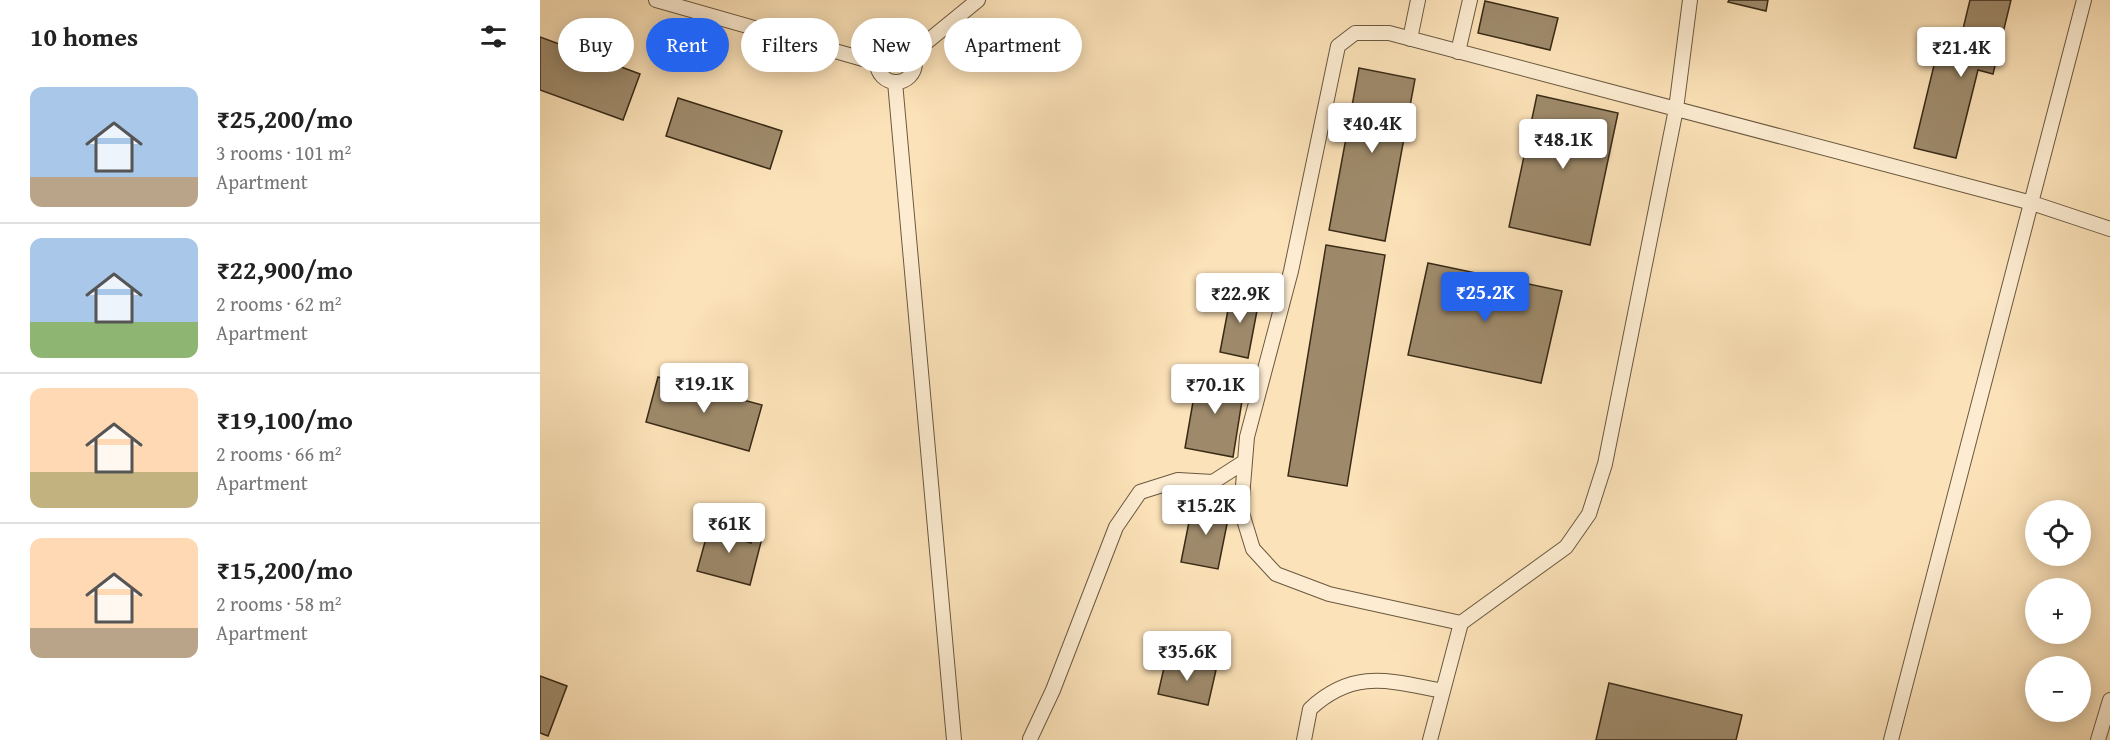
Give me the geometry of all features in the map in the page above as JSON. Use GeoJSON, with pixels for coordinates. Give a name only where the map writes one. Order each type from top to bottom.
{"type":"FeatureCollection","features":[{"type":"Feature","properties":{"kind":"lane"},"geometry":{"type":"LineString","coordinates":[[656,0],[851,56]]}},
{"type":"Feature","properties":{"kind":"lane"},"geometry":{"type":"LineString","coordinates":[[932,38],[978,0]]}},
{"type":"Feature","properties":{"kind":"lane"},"geometry":{"type":"LineString","coordinates":[[1410,39],[1418,0]]}},
{"type":"Feature","properties":{"kind":"lane"},"geometry":{"type":"LineString","coordinates":[[1458,52],[1470,0]]}},
{"type":"Feature","properties":{"kind":"lane"},"geometry":{"type":"LineString","coordinates":[[1430,740],[1461,623],[1566,547],[1589,514],[1605,464],[1676,110],[1690,0]]}},
{"type":"Feature","properties":{"kind":"lane"},"geometry":{"type":"LineString","coordinates":[[1892,740],[2084,0]]}},
{"type":"Feature","properties":{"kind":"lane"},"geometry":{"type":"LineString","coordinates":[[1461,623],[1329,594],[1276,574],[1253,549],[1241,510],[1247,437],[1291,271],[1338,46],[1355,33],[1389,33],[2032,203],[2110,229]]}},
{"type":"Feature","properties":{"kind":"lane"},"geometry":{"type":"LineString","coordinates":[[879,72],[886,80],[895,82],[904,80],[912,72]]}},
{"type":"Feature","properties":{"kind":"lane"},"geometry":{"type":"LineString","coordinates":[[895,82],[954,740]]}},
{"type":"Feature","properties":{"kind":"lane"},"geometry":{"type":"LineString","coordinates":[[1030,740],[1053,690],[1116,527],[1140,492],[1178,480],[1213,482],[1244,462]]}},
{"type":"Feature","properties":{"kind":"lane"},"geometry":{"type":"LineString","coordinates":[[1304,740],[1310,709],[1337,687],[1368,681],[1396,682],[1443,691]]}},
{"type":"Feature","properties":{"kind":"lane"},"geometry":{"type":"LineString","coordinates":[[2098,740],[2110,700]]}},
{"type":"Feature","properties":{"kind":"building"},"geometry":{"type":"Polygon","coordinates":[[[1729,0],[1768,0],[1766,11],[1728,2],[1729,0]]]}},
{"type":"Feature","properties":{"kind":"building"},"geometry":{"type":"Polygon","coordinates":[[[1970,0],[2011,0],[1993,74],[1978,70],[1956,158],[1914,148],[1936,57],[1955,62],[1970,0]]]}},
{"type":"Feature","properties":{"kind":"building"},"geometry":{"type":"Polygon","coordinates":[[[1485,1],[1558,18],[1550,50],[1478,33],[1485,1]]]}},
{"type":"Feature","properties":{"kind":"building"},"geometry":{"type":"Polygon","coordinates":[[[540,37],[558,44],[558,72],[634,72],[640,74],[623,120],[540,90],[540,37]]]}},
{"type":"Feature","properties":{"kind":"building"},"geometry":{"type":"Polygon","coordinates":[[[1359,68],[1415,79],[1385,241],[1329,230],[1359,68]]]}},
{"type":"Feature","properties":{"kind":"building"},"geometry":{"type":"Polygon","coordinates":[[[1537,95],[1618,113],[1590,245],[1509,227],[1537,95]]]}},
{"type":"Feature","properties":{"kind":"building"},"geometry":{"type":"Polygon","coordinates":[[[678,98],[782,131],[770,169],[666,136],[678,98]]]}},
{"type":"Feature","properties":{"kind":"building"},"geometry":{"type":"Polygon","coordinates":[[[1326,245],[1385,255],[1347,486],[1288,476],[1326,245]]]}},
{"type":"Feature","properties":{"kind":"building"},"geometry":{"type":"Polygon","coordinates":[[[1428,263],[1562,291],[1541,383],[1408,355],[1428,263]]]}},
{"type":"Feature","properties":{"kind":"building"},"geometry":{"type":"Polygon","coordinates":[[[1232,289],[1260,295],[1248,358],[1220,352],[1232,289]]]}},
{"type":"Feature","properties":{"kind":"building"},"geometry":{"type":"Polygon","coordinates":[[[1198,373],[1245,382],[1233,457],[1185,448],[1198,373]]]}},
{"type":"Feature","properties":{"kind":"building"},"geometry":{"type":"Polygon","coordinates":[[[658,377],[762,405],[749,451],[646,422],[658,377]]]}},
{"type":"Feature","properties":{"kind":"building"},"geometry":{"type":"Polygon","coordinates":[[[1193,502],[1230,509],[1218,569],[1181,562],[1193,502]]]}},
{"type":"Feature","properties":{"kind":"building"},"geometry":{"type":"Polygon","coordinates":[[[721,516],[739,521],[734,538],[751,543],[752,536],[762,538],[750,585],[697,571],[708,531],[717,533],[721,516]]]}},
{"type":"Feature","properties":{"kind":"building"},"geometry":{"type":"Polygon","coordinates":[[[1166,659],[1216,670],[1208,705],[1158,694],[1166,659]]]}},
{"type":"Feature","properties":{"kind":"building"},"geometry":{"type":"Polygon","coordinates":[[[540,676],[567,686],[548,736],[540,733],[540,676]]]}},
{"type":"Feature","properties":{"kind":"building"},"geometry":{"type":"Polygon","coordinates":[[[1609,683],[1742,715],[1736,740],[1596,740],[1609,683]]]}}]}
